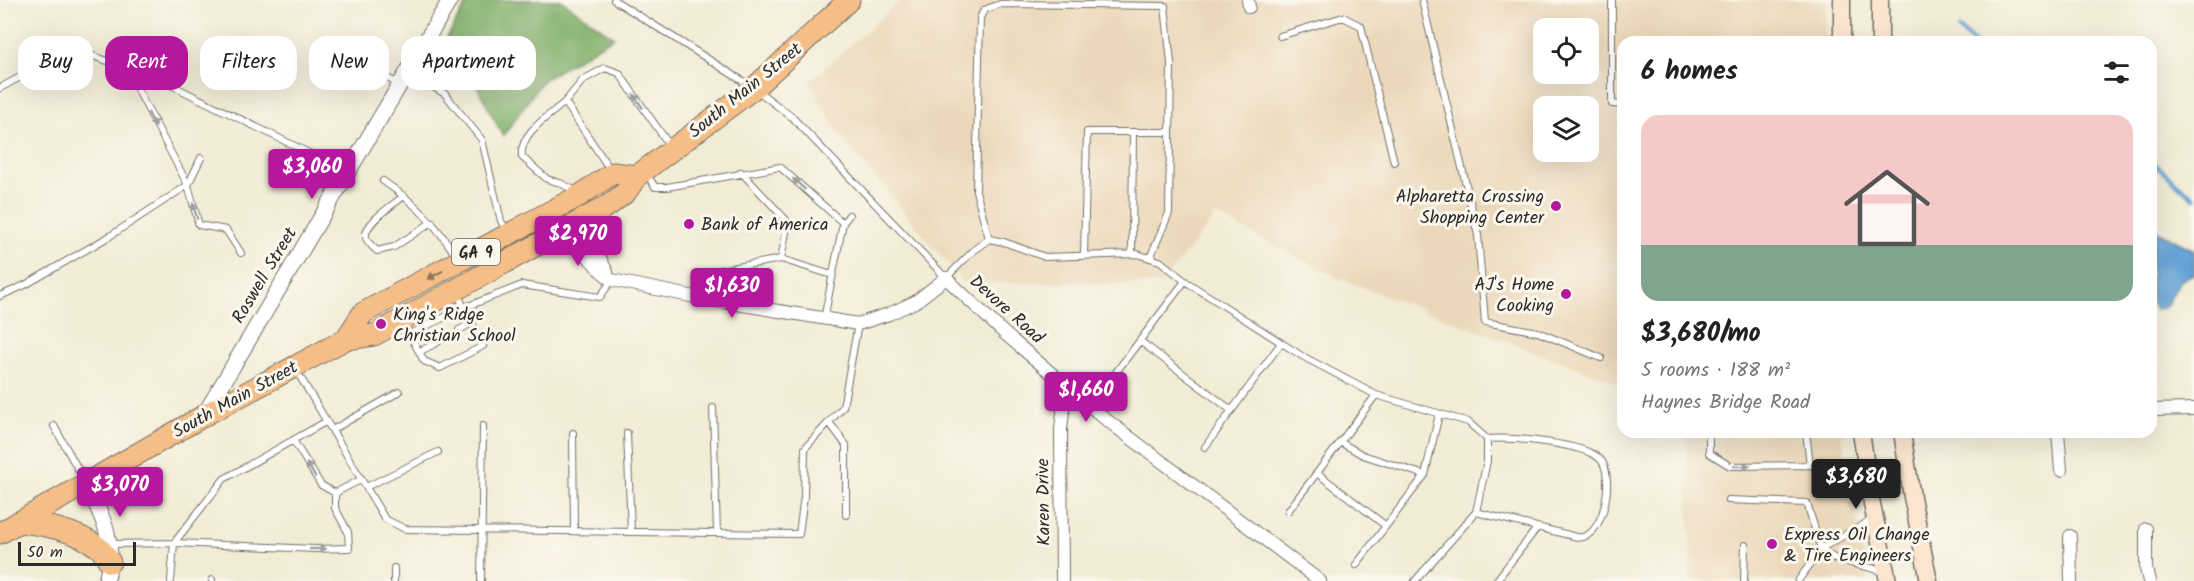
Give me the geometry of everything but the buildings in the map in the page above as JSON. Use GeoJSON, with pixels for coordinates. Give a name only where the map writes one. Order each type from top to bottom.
{"type":"FeatureCollection","features":[{"type":"Feature","properties":{"kind":"highway","name":"South Main Street"},"geometry":{"type":"LineString","coordinates":[[9,527],[203,416],[346,339],[406,327],[460,299],[543,241],[609,205],[626,192],[641,173],[754,88],[849,0]]}},
{"type":"Feature","properties":{"kind":"highway"},"geometry":{"type":"LineString","coordinates":[[614,174],[641,173]]}},
{"type":"Feature","properties":{"kind":"highway","name":"South Main Street"},"geometry":{"type":"LineString","coordinates":[[346,339],[363,313],[509,235],[614,174]]}},
{"type":"Feature","properties":{"kind":"highway"},"geometry":{"type":"LineString","coordinates":[[9,527],[45,524],[98,547],[109,562]]}},
{"type":"Feature","properties":{"kind":"main road"},"geometry":{"type":"LineString","coordinates":[[1842,0],[1842,36]]}},
{"type":"Feature","properties":{"kind":"main road"},"geometry":{"type":"LineString","coordinates":[[1880,0],[1880,36]]}},
{"type":"Feature","properties":{"kind":"main road"},"geometry":{"type":"LineString","coordinates":[[1862,438],[1886,576]]}},
{"type":"Feature","properties":{"kind":"main road"},"geometry":{"type":"LineString","coordinates":[[1903,438],[1929,581]]}},
{"type":"Feature","properties":{"kind":"street","name":"Roswell Street"},"geometry":{"type":"LineString","coordinates":[[429,36],[450,0]]}},
{"type":"Feature","properties":{"kind":"street","name":"Roswell Street"},"geometry":{"type":"LineString","coordinates":[[203,416],[401,83]]}},
{"type":"Feature","properties":{"kind":"street"},"geometry":{"type":"LineString","coordinates":[[609,205],[595,225],[594,244],[612,280]]}},
{"type":"Feature","properties":{"kind":"street"},"geometry":{"type":"LineString","coordinates":[[543,241],[568,241],[581,248],[602,274],[612,280]]}},
{"type":"Feature","properties":{"kind":"street","name":"Devore Road"},"geometry":{"type":"LineString","coordinates":[[612,280],[700,298],[858,324],[915,302],[946,278],[1004,333],[1104,418],[1320,581]]}},
{"type":"Feature","properties":{"kind":"street","name":"Karen Drive"},"geometry":{"type":"LineString","coordinates":[[1062,581],[1060,429],[1066,387]]}},
{"type":"Feature","properties":{"kind":"street"},"geometry":{"type":"LineString","coordinates":[[2157,410],[2194,409]]}},
{"type":"Feature","properties":{"kind":"street"},"geometry":{"type":"LineString","coordinates":[[2058,438],[2061,470]]}},
{"type":"Feature","properties":{"kind":"street"},"geometry":{"type":"LineString","coordinates":[[86,483],[102,517],[109,562]]}},
{"type":"Feature","properties":{"kind":"street"},"geometry":{"type":"LineString","coordinates":[[2146,529],[2146,569],[2150,581]]}},
{"type":"Feature","properties":{"kind":"street"},"geometry":{"type":"LineString","coordinates":[[2070,536],[2071,581]]}},
{"type":"Feature","properties":{"kind":"lane"},"geometry":{"type":"LineString","coordinates":[[614,0],[754,88],[792,117],[946,278],[974,250],[989,239],[1045,257],[1132,254],[1161,261],[1185,281],[1281,343],[1376,395],[1468,422],[1487,439],[1488,462],[1476,512],[1415,581]]}},
{"type":"Feature","properties":{"kind":"lane"},"geometry":{"type":"LineString","coordinates":[[1422,0],[1478,235],[1485,322],[1538,332],[1601,358]]}},
{"type":"Feature","properties":{"kind":"lane"},"geometry":{"type":"LineString","coordinates":[[1612,0],[1612,104],[1617,104]]}},
{"type":"Feature","properties":{"kind":"lane"},"geometry":{"type":"LineString","coordinates":[[989,239],[976,191],[980,18],[984,10],[1000,3],[1035,2],[1165,6],[1171,63],[1168,213],[1150,258]]}},
{"type":"Feature","properties":{"kind":"lane"},"geometry":{"type":"LineString","coordinates":[[1280,36],[1343,17],[1361,26],[1394,162]]}},
{"type":"Feature","properties":{"kind":"lane"},"geometry":{"type":"LineString","coordinates":[[0,88],[72,49],[105,61]]}},
{"type":"Feature","properties":{"kind":"lane"},"geometry":{"type":"LineString","coordinates":[[579,196],[575,190],[547,179],[522,157],[521,148],[533,129],[565,102],[583,80],[605,68],[619,72],[672,149]]}},
{"type":"Feature","properties":{"kind":"lane"},"geometry":{"type":"LineString","coordinates":[[138,90],[188,185],[199,225],[226,230],[241,253]]}},
{"type":"Feature","properties":{"kind":"lane"},"geometry":{"type":"LineString","coordinates":[[180,90],[306,151],[347,174]]}},
{"type":"Feature","properties":{"kind":"lane"},"geometry":{"type":"LineString","coordinates":[[435,90],[445,94],[482,140],[501,221],[509,235]]}},
{"type":"Feature","properties":{"kind":"lane"},"geometry":{"type":"LineString","coordinates":[[565,102],[614,174]]}},
{"type":"Feature","properties":{"kind":"lane"},"geometry":{"type":"LineString","coordinates":[[1084,256],[1086,132],[1170,132]]}},
{"type":"Feature","properties":{"kind":"lane"},"geometry":{"type":"LineString","coordinates":[[1132,254],[1133,132]]}},
{"type":"Feature","properties":{"kind":"lane"},"geometry":{"type":"LineString","coordinates":[[0,296],[25,285],[110,236],[188,185],[201,158]]}},
{"type":"Feature","properties":{"kind":"lane"},"geometry":{"type":"LineString","coordinates":[[641,173],[655,187],[667,187],[741,172],[780,167],[843,223]]}},
{"type":"Feature","properties":{"kind":"lane"},"geometry":{"type":"LineString","coordinates":[[741,172],[788,222],[781,259]]}},
{"type":"Feature","properties":{"kind":"lane"},"geometry":{"type":"LineString","coordinates":[[383,181],[404,196],[432,222],[459,262]]}},
{"type":"Feature","properties":{"kind":"lane"},"geometry":{"type":"LineString","coordinates":[[404,196],[368,225],[365,233],[367,240],[377,251],[394,247],[432,222]]}},
{"type":"Feature","properties":{"kind":"lane"},"geometry":{"type":"LineString","coordinates":[[824,320],[843,223],[849,215]]}},
{"type":"Feature","properties":{"kind":"lane"},"geometry":{"type":"LineString","coordinates":[[700,298],[709,272],[781,259],[832,275]]}},
{"type":"Feature","properties":{"kind":"lane"},"geometry":{"type":"LineString","coordinates":[[406,327],[424,361],[440,368],[483,346],[460,299],[522,285],[600,297],[612,280]]}},
{"type":"Feature","properties":{"kind":"lane"},"geometry":{"type":"LineString","coordinates":[[1110,380],[1185,281]]}},
{"type":"Feature","properties":{"kind":"lane"},"geometry":{"type":"LineString","coordinates":[[459,330],[472,323]]}},
{"type":"Feature","properties":{"kind":"lane"},"geometry":{"type":"LineString","coordinates":[[295,367],[385,519],[405,529],[800,534],[805,448],[843,407],[858,324]]}},
{"type":"Feature","properties":{"kind":"lane"},"geometry":{"type":"LineString","coordinates":[[1140,341],[1232,410]]}},
{"type":"Feature","properties":{"kind":"lane"},"geometry":{"type":"LineString","coordinates":[[419,352],[438,342]]}},
{"type":"Feature","properties":{"kind":"lane"},"geometry":{"type":"LineString","coordinates":[[1205,447],[1281,343]]}},
{"type":"Feature","properties":{"kind":"lane"},"geometry":{"type":"LineString","coordinates":[[332,430],[399,392]]}},
{"type":"Feature","properties":{"kind":"lane"},"geometry":{"type":"LineString","coordinates":[[1288,511],[1376,395]]}},
{"type":"Feature","properties":{"kind":"lane"},"geometry":{"type":"LineString","coordinates":[[713,408],[717,533]]}},
{"type":"Feature","properties":{"kind":"lane"},"geometry":{"type":"LineString","coordinates":[[1356,565],[1425,475],[1439,414]]}},
{"type":"Feature","properties":{"kind":"lane"},"geometry":{"type":"LineString","coordinates":[[171,581],[174,543],[224,479],[327,421]]}},
{"type":"Feature","properties":{"kind":"lane"},"geometry":{"type":"LineString","coordinates":[[829,422],[846,446],[846,515]]}},
{"type":"Feature","properties":{"kind":"lane"},"geometry":{"type":"LineString","coordinates":[[54,426],[86,483]]}},
{"type":"Feature","properties":{"kind":"lane"},"geometry":{"type":"LineString","coordinates":[[481,581],[483,426]]}},
{"type":"Feature","properties":{"kind":"lane"},"geometry":{"type":"LineString","coordinates":[[573,433],[574,531]]}},
{"type":"Feature","properties":{"kind":"lane"},"geometry":{"type":"LineString","coordinates":[[627,433],[631,532]]}},
{"type":"Feature","properties":{"kind":"lane"},"geometry":{"type":"LineString","coordinates":[[1476,512],[1582,537],[1591,532],[1600,522],[1609,480],[1602,460],[1594,454],[1541,440],[1507,437],[1487,439]]}},
{"type":"Feature","properties":{"kind":"lane"},"geometry":{"type":"LineString","coordinates":[[1709,438],[1709,453],[1730,466],[1810,465],[1866,469]]}},
{"type":"Feature","properties":{"kind":"lane"},"geometry":{"type":"LineString","coordinates":[[1807,438],[1810,465]]}},
{"type":"Feature","properties":{"kind":"lane"},"geometry":{"type":"LineString","coordinates":[[294,440],[321,485],[335,494]]}},
{"type":"Feature","properties":{"kind":"lane"},"geometry":{"type":"LineString","coordinates":[[1340,442],[1363,455],[1425,475]]}},
{"type":"Feature","properties":{"kind":"lane"},"geometry":{"type":"LineString","coordinates":[[366,487],[438,452]]}},
{"type":"Feature","properties":{"kind":"lane"},"geometry":{"type":"LineString","coordinates":[[1317,473],[1386,526]]}},
{"type":"Feature","properties":{"kind":"lane"},"geometry":{"type":"LineString","coordinates":[[335,494],[362,479]]}},
{"type":"Feature","properties":{"kind":"lane"},"geometry":{"type":"LineString","coordinates":[[109,562],[174,543],[316,549],[349,548],[348,532],[335,508],[335,494]]}},
{"type":"Feature","properties":{"kind":"lane"},"geometry":{"type":"LineString","coordinates":[[1728,500],[1808,503],[1821,549],[1834,559],[1886,576]]}},
{"type":"Feature","properties":{"kind":"lane"},"geometry":{"type":"LineString","coordinates":[[1798,581],[1821,549],[1834,540],[1856,531],[1875,517]]}},
{"type":"Feature","properties":{"kind":"lane"},"geometry":{"type":"LineString","coordinates":[[1496,581],[1538,528]]}},
{"type":"Feature","properties":{"kind":"lane"},"geometry":{"type":"LineString","coordinates":[[1743,581],[1745,545]]}},
{"type":"Feature","properties":{"kind":"lane"},"geometry":{"type":"LineString","coordinates":[[394,568],[394,581]]}},
{"type":"Feature","properties":{"kind":"shaded area"},"geometry":{"type":"Polygon","coordinates":[[[901,0],[1827,0],[1826,36],[1617,36],[1617,383],[1338,278],[1216,215],[1161,284],[963,282],[839,134],[809,82],[901,0]]]}},
{"type":"Feature","properties":{"kind":"shaded area"},"geometry":{"type":"Polygon","coordinates":[[[1686,438],[1842,438],[1868,581],[1691,581],[1686,438]]]}},
{"type":"Feature","properties":{"kind":"green space"},"geometry":{"type":"Polygon","coordinates":[[[469,0],[561,0],[614,37],[543,80],[536,90],[536,36],[448,36],[469,0]]]}},
{"type":"Feature","properties":{"kind":"green space"},"geometry":{"type":"Polygon","coordinates":[[[479,90],[536,90],[503,136],[479,90]]]}},
{"type":"Feature","properties":{"kind":"water"},"geometry":{"type":"Polygon","coordinates":[[[2157,231],[2194,250],[2194,274],[2179,284],[2164,308],[2157,309],[2157,231]]]}},
{"type":"Feature","properties":{"kind":"waterway"},"geometry":{"type":"LineString","coordinates":[[1959,29],[1967,36]]}},
{"type":"Feature","properties":{"kind":"waterway"},"geometry":{"type":"LineString","coordinates":[[2157,166],[2194,198]]}},
{"type":"Feature","properties":{"kind":"place","name":"Alpharetta Crossing Shopping Center"},"geometry":{"type":"Point","coordinates":[1556,206]}},
{"type":"Feature","properties":{"kind":"place","name":"Bank of America"},"geometry":{"type":"Point","coordinates":[689,224]}},
{"type":"Feature","properties":{"kind":"place","name":"AJ's Home Cooking"},"geometry":{"type":"Point","coordinates":[1566,294]}},
{"type":"Feature","properties":{"kind":"place","name":"King's Ridge Christian School"},"geometry":{"type":"Point","coordinates":[381,324]}},
{"type":"Feature","properties":{"kind":"place","name":"Express Oil Change & Tire Engineers"},"geometry":{"type":"Point","coordinates":[1772,544]}}]}
